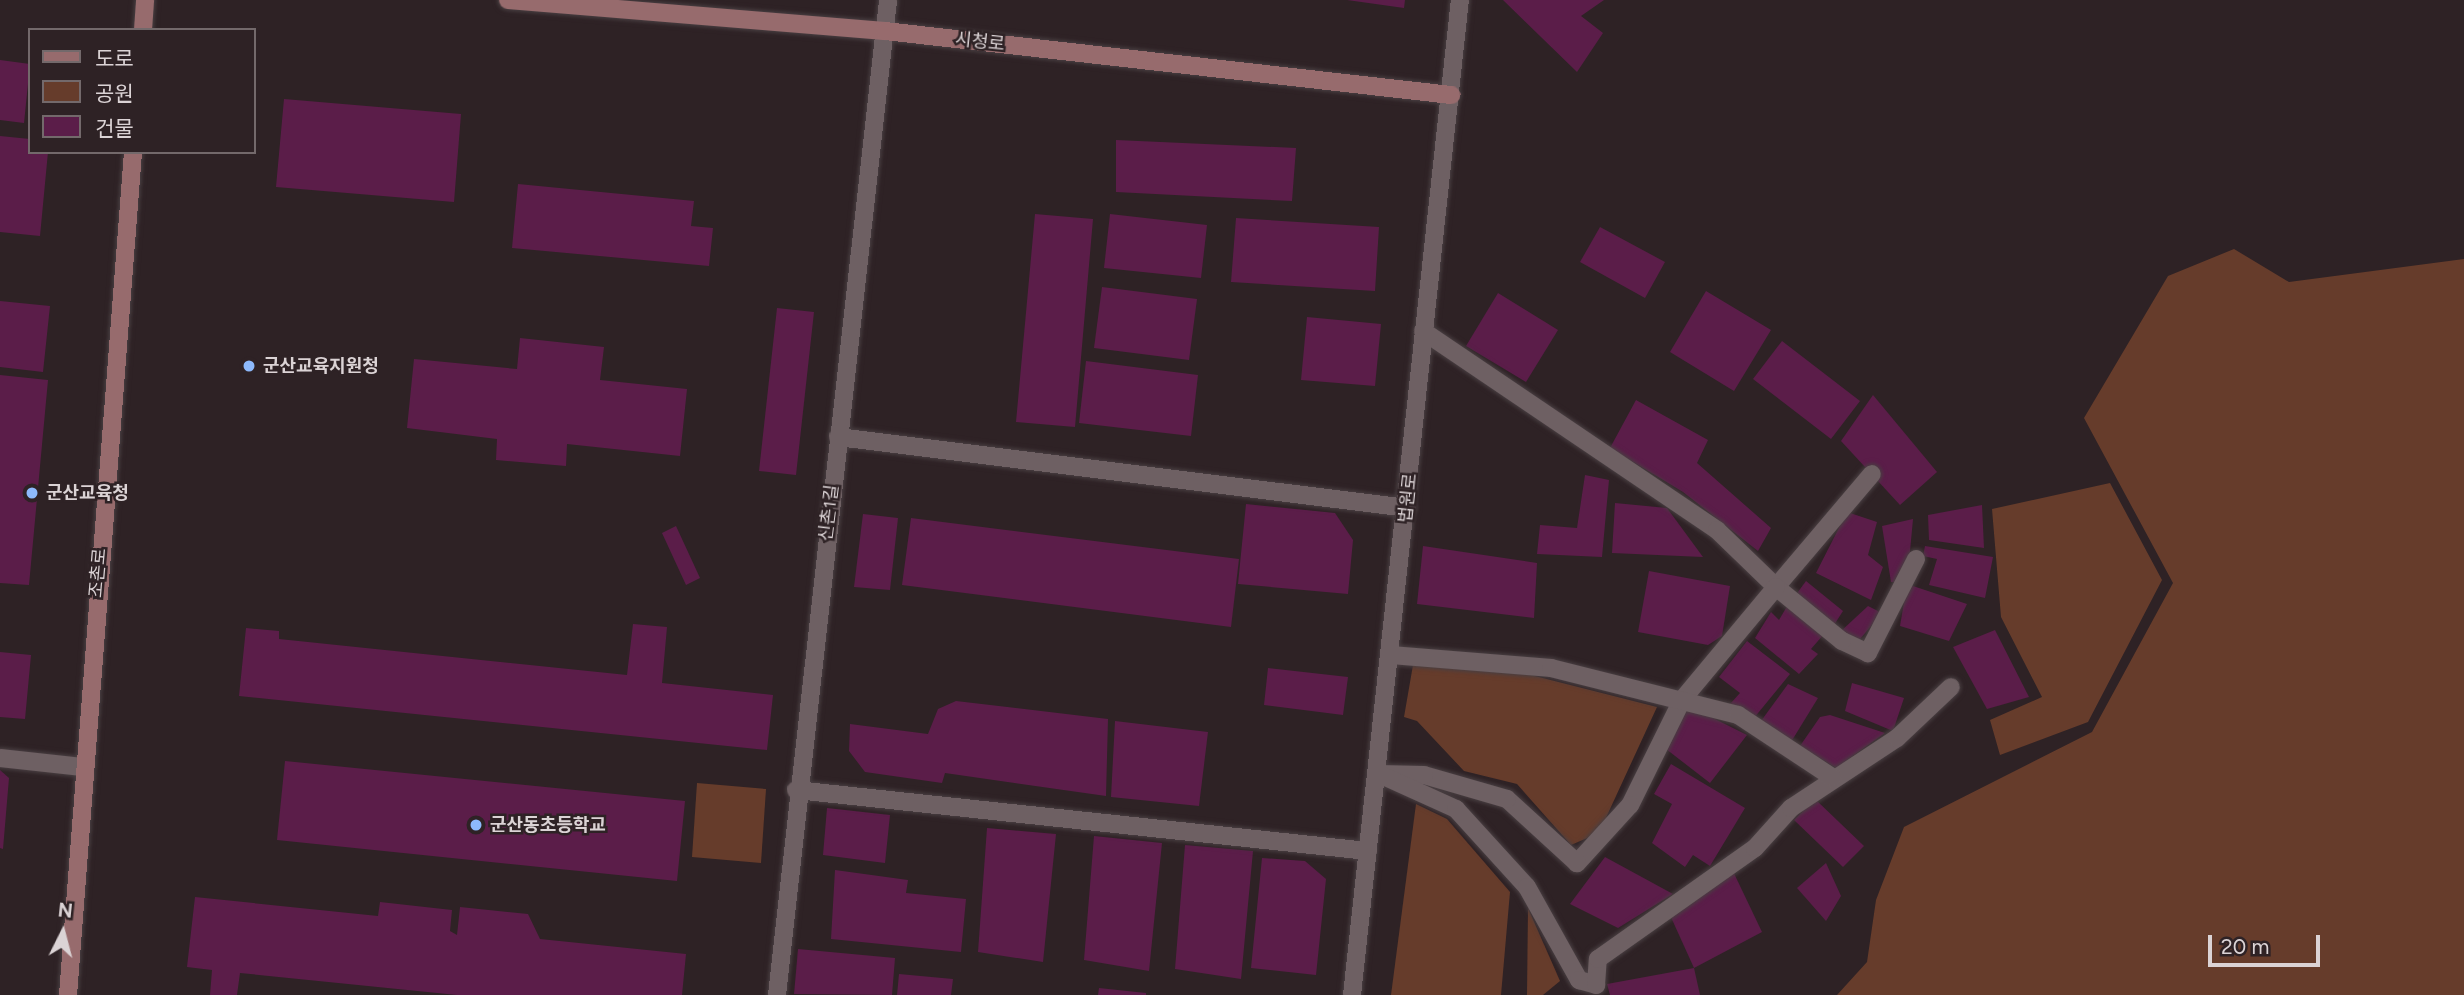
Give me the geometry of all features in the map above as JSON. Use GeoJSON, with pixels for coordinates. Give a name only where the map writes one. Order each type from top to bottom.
{"type":"FeatureCollection","features":[{"type":"Feature","properties":{"kind":"street"},"geometry":{"type":"LineString","coordinates":[[143,28],[145,0]]}},
{"type":"Feature","properties":{"kind":"street","name":"시청로"},"geometry":{"type":"LineString","coordinates":[[508,0],[571,2],[885,32],[1451,95]]}},
{"type":"Feature","properties":{"kind":"street","name":"신촌1길"},"geometry":{"type":"LineString","coordinates":[[777,995],[796,790],[888,0]]}},
{"type":"Feature","properties":{"kind":"street","name":"법원로"},"geometry":{"type":"LineString","coordinates":[[1352,995],[1368,850],[1380,774],[1408,508],[1423,331],[1460,0]]}},
{"type":"Feature","properties":{"kind":"street","name":"조촌로"},"geometry":{"type":"LineString","coordinates":[[68,995],[83,767],[133,154]]}},
{"type":"Feature","properties":{"kind":"street"},"geometry":{"type":"LineString","coordinates":[[1423,331],[1717,530],[1776,587],[1842,641],[1868,653],[1916,559]]}},
{"type":"Feature","properties":{"kind":"street"},"geometry":{"type":"LineString","coordinates":[[838,437],[1408,508]]}},
{"type":"Feature","properties":{"kind":"street"},"geometry":{"type":"LineString","coordinates":[[1380,774],[1424,775],[1507,799],[1577,863],[1630,805],[1682,700],[1871,474]]}},
{"type":"Feature","properties":{"kind":"street"},"geometry":{"type":"LineString","coordinates":[[1391,655],[1551,668],[1738,715],[1832,777]]}},
{"type":"Feature","properties":{"kind":"street"},"geometry":{"type":"LineString","coordinates":[[1380,774],[1456,810],[1527,887],[1579,980],[1596,985],[1598,959],[1755,848],[1791,808],[1832,777],[1897,738],[1951,687]]}},
{"type":"Feature","properties":{"kind":"street"},"geometry":{"type":"LineString","coordinates":[[0,758],[83,767]]}},
{"type":"Feature","properties":{"kind":"street"},"geometry":{"type":"LineString","coordinates":[[796,790],[1368,850]]}},
{"type":"Feature","properties":{"kind":"green space"},"geometry":{"type":"Polygon","coordinates":[[[2234,249],[2289,282],[2464,259],[2464,995],[1837,995],[1867,962],[1876,900],[1904,827],[2092,732],[2173,583],[2084,418],[2168,276],[2234,249]]]}},
{"type":"Feature","properties":{"kind":"green space"},"geometry":{"type":"Polygon","coordinates":[[[2110,483],[2162,580],[2088,722],[2000,755],[1990,720],[2042,697],[2001,617],[1992,509],[2110,483]]]}},
{"type":"Feature","properties":{"kind":"green space"},"geometry":{"type":"Polygon","coordinates":[[[1413,665],[1523,673],[1657,707],[1599,833],[1571,845],[1517,784],[1464,771],[1417,721],[1404,717],[1413,665]]]}},
{"type":"Feature","properties":{"kind":"green space"},"geometry":{"type":"Polygon","coordinates":[[[697,783],[766,789],[761,863],[692,857],[697,783]]]}},
{"type":"Feature","properties":{"kind":"green space"},"geometry":{"type":"Polygon","coordinates":[[[1416,804],[1447,819],[1510,892],[1501,995],[1391,995],[1416,804]]]}},
{"type":"Feature","properties":{"kind":"green space"},"geometry":{"type":"Polygon","coordinates":[[[1528,908],[1560,981],[1543,995],[1527,995],[1528,908]]]}},
{"type":"Feature","properties":{"kind":"building"},"geometry":{"type":"Polygon","coordinates":[[[1347,0],[1405,0],[1404,8],[1347,0]]]}},
{"type":"Feature","properties":{"kind":"building"},"geometry":{"type":"Polygon","coordinates":[[[1503,0],[1604,0],[1581,16],[1603,33],[1577,72],[1503,0]]]}},
{"type":"Feature","properties":{"kind":"building"},"geometry":{"type":"Polygon","coordinates":[[[0,60],[28,64],[24,123],[0,120],[0,60]]]}},
{"type":"Feature","properties":{"kind":"building"},"geometry":{"type":"Polygon","coordinates":[[[284,99],[461,114],[454,202],[276,187],[284,99]]]}},
{"type":"Feature","properties":{"kind":"building"},"geometry":{"type":"Polygon","coordinates":[[[0,136],[28,139],[28,154],[48,154],[40,236],[0,232],[0,136]]]}},
{"type":"Feature","properties":{"kind":"building"},"geometry":{"type":"Polygon","coordinates":[[[1116,140],[1296,148],[1292,201],[1116,192],[1116,140]]]}},
{"type":"Feature","properties":{"kind":"building"},"geometry":{"type":"Polygon","coordinates":[[[518,184],[694,201],[691,226],[713,228],[709,266],[512,248],[518,184]]]}},
{"type":"Feature","properties":{"kind":"building"},"geometry":{"type":"Polygon","coordinates":[[[1035,214],[1093,219],[1075,427],[1016,422],[1035,214]]]}},
{"type":"Feature","properties":{"kind":"building"},"geometry":{"type":"Polygon","coordinates":[[[1110,214],[1207,225],[1201,278],[1104,268],[1110,214]]]}},
{"type":"Feature","properties":{"kind":"building"},"geometry":{"type":"Polygon","coordinates":[[[1236,218],[1379,227],[1375,291],[1231,282],[1236,218]]]}},
{"type":"Feature","properties":{"kind":"building"},"geometry":{"type":"Polygon","coordinates":[[[1600,227],[1665,262],[1645,298],[1580,262],[1600,227]]]}},
{"type":"Feature","properties":{"kind":"building"},"geometry":{"type":"Polygon","coordinates":[[[1102,287],[1197,299],[1189,360],[1094,348],[1102,287]]]}},
{"type":"Feature","properties":{"kind":"building"},"geometry":{"type":"Polygon","coordinates":[[[1706,291],[1771,330],[1734,391],[1670,352],[1706,291]]]}},
{"type":"Feature","properties":{"kind":"building"},"geometry":{"type":"Polygon","coordinates":[[[1498,293],[1558,330],[1526,382],[1466,346],[1498,293]]]}},
{"type":"Feature","properties":{"kind":"building"},"geometry":{"type":"Polygon","coordinates":[[[0,301],[50,306],[43,372],[0,367],[0,301]]]}},
{"type":"Feature","properties":{"kind":"building"},"geometry":{"type":"Polygon","coordinates":[[[777,308],[814,312],[796,475],[759,471],[777,308]]]}},
{"type":"Feature","properties":{"kind":"building"},"geometry":{"type":"Polygon","coordinates":[[[1307,317],[1381,324],[1375,386],[1301,380],[1307,317]]]}},
{"type":"Feature","properties":{"kind":"building"},"geometry":{"type":"Polygon","coordinates":[[[520,338],[604,347],[600,380],[687,389],[680,456],[567,444],[566,466],[496,460],[497,439],[407,428],[414,359],[517,369],[520,338]]]}},
{"type":"Feature","properties":{"kind":"building"},"geometry":{"type":"Polygon","coordinates":[[[1782,341],[1860,401],[1831,439],[1753,379],[1782,341]]]}},
{"type":"Feature","properties":{"kind":"building"},"geometry":{"type":"Polygon","coordinates":[[[1086,361],[1198,375],[1191,436],[1079,423],[1086,361]]]}},
{"type":"Feature","properties":{"kind":"building"},"geometry":{"type":"Polygon","coordinates":[[[0,375],[48,380],[29,585],[0,583],[0,375]]]}},
{"type":"Feature","properties":{"kind":"building"},"geometry":{"type":"Polygon","coordinates":[[[1873,395],[1937,472],[1900,505],[1841,441],[1873,395]]]}},
{"type":"Feature","properties":{"kind":"building"},"geometry":{"type":"Polygon","coordinates":[[[1636,400],[1708,440],[1697,463],[1771,528],[1758,551],[1683,492],[1610,448],[1636,400]]]}},
{"type":"Feature","properties":{"kind":"building"},"geometry":{"type":"Polygon","coordinates":[[[1585,475],[1609,480],[1602,557],[1537,554],[1540,525],[1577,528],[1585,475]]]}},
{"type":"Feature","properties":{"kind":"building"},"geometry":{"type":"Polygon","coordinates":[[[1615,503],[1667,508],[1703,557],[1612,553],[1615,503]]]}},
{"type":"Feature","properties":{"kind":"building"},"geometry":{"type":"Polygon","coordinates":[[[1246,504],[1335,513],[1353,540],[1348,594],[1238,584],[1246,504]]]}},
{"type":"Feature","properties":{"kind":"building"},"geometry":{"type":"Polygon","coordinates":[[[1982,505],[1984,548],[1929,540],[1928,515],[1982,505]]]}},
{"type":"Feature","properties":{"kind":"building"},"geometry":{"type":"Polygon","coordinates":[[[1847,512],[1877,522],[1868,555],[1883,567],[1871,600],[1816,573],[1847,512]]]}},
{"type":"Feature","properties":{"kind":"building"},"geometry":{"type":"Polygon","coordinates":[[[863,514],[898,518],[890,590],[854,587],[863,514]]]}},
{"type":"Feature","properties":{"kind":"building"},"geometry":{"type":"Polygon","coordinates":[[[911,518],[1239,559],[1231,627],[902,585],[911,518]]]}},
{"type":"Feature","properties":{"kind":"building"},"geometry":{"type":"Polygon","coordinates":[[[1913,519],[1909,562],[1897,582],[1891,582],[1882,526],[1913,519]]]}},
{"type":"Feature","properties":{"kind":"building"},"geometry":{"type":"Polygon","coordinates":[[[676,526],[700,578],[686,585],[662,533],[676,526]]]}},
{"type":"Feature","properties":{"kind":"building"},"geometry":{"type":"Polygon","coordinates":[[[1423,546],[1537,563],[1534,618],[1417,604],[1423,546]]]}},
{"type":"Feature","properties":{"kind":"building"},"geometry":{"type":"Polygon","coordinates":[[[1925,546],[1993,557],[1985,598],[1929,585],[1937,559],[1923,556],[1925,546]]]}},
{"type":"Feature","properties":{"kind":"building"},"geometry":{"type":"Polygon","coordinates":[[[1649,571],[1730,586],[1722,636],[1708,645],[1638,632],[1649,571]]]}},
{"type":"Feature","properties":{"kind":"building"},"geometry":{"type":"Polygon","coordinates":[[[1806,581],[1843,611],[1834,625],[1795,596],[1806,581]]]}},
{"type":"Feature","properties":{"kind":"building"},"geometry":{"type":"Polygon","coordinates":[[[1907,584],[1967,604],[1949,641],[1900,626],[1907,584]]]}},
{"type":"Feature","properties":{"kind":"building"},"geometry":{"type":"Polygon","coordinates":[[[1789,603],[1824,634],[1811,649],[1818,654],[1799,674],[1755,638],[1771,612],[1779,620],[1789,603]]]}},
{"type":"Feature","properties":{"kind":"building"},"geometry":{"type":"Polygon","coordinates":[[[1868,606],[1882,613],[1855,645],[1840,632],[1868,606]]]}},
{"type":"Feature","properties":{"kind":"building"},"geometry":{"type":"Polygon","coordinates":[[[633,624],[667,627],[662,683],[773,695],[767,750],[239,696],[246,628],[279,631],[279,639],[627,675],[633,624]]]}},
{"type":"Feature","properties":{"kind":"building"},"geometry":{"type":"Polygon","coordinates":[[[1995,630],[2029,697],[1987,709],[1953,647],[1995,630]]]}},
{"type":"Feature","properties":{"kind":"building"},"geometry":{"type":"Polygon","coordinates":[[[1747,641],[1790,674],[1754,718],[1730,704],[1740,693],[1719,677],[1747,641]]]}},
{"type":"Feature","properties":{"kind":"building"},"geometry":{"type":"Polygon","coordinates":[[[0,652],[31,655],[25,719],[0,717],[0,652]]]}},
{"type":"Feature","properties":{"kind":"building"},"geometry":{"type":"Polygon","coordinates":[[[1268,668],[1348,677],[1343,715],[1264,705],[1268,668]]]}},
{"type":"Feature","properties":{"kind":"building"},"geometry":{"type":"Polygon","coordinates":[[[1852,683],[1904,698],[1893,731],[1845,711],[1852,683]]]}},
{"type":"Feature","properties":{"kind":"building"},"geometry":{"type":"Polygon","coordinates":[[[1788,684],[1818,698],[1791,742],[1761,721],[1788,684]]]}},
{"type":"Feature","properties":{"kind":"building"},"geometry":{"type":"Polygon","coordinates":[[[956,701],[1108,719],[1106,796],[945,773],[942,783],[865,772],[849,751],[850,724],[928,734],[938,709],[956,701]]]}},
{"type":"Feature","properties":{"kind":"building"},"geometry":{"type":"Polygon","coordinates":[[[1689,706],[1747,735],[1710,783],[1666,749],[1689,706]]]}},
{"type":"Feature","properties":{"kind":"building"},"geometry":{"type":"Polygon","coordinates":[[[1830,715],[1885,733],[1836,768],[1800,746],[1820,717],[1830,715]]]}},
{"type":"Feature","properties":{"kind":"building"},"geometry":{"type":"Polygon","coordinates":[[[1115,721],[1208,732],[1199,806],[1111,797],[1115,721]]]}},
{"type":"Feature","properties":{"kind":"building"},"geometry":{"type":"Polygon","coordinates":[[[285,761],[685,801],[677,881],[277,840],[285,761]]]}},
{"type":"Feature","properties":{"kind":"building"},"geometry":{"type":"Polygon","coordinates":[[[1671,764],[1745,808],[1710,866],[1693,855],[1685,867],[1652,843],[1672,804],[1654,794],[1671,764]]]}},
{"type":"Feature","properties":{"kind":"building"},"geometry":{"type":"Polygon","coordinates":[[[0,770],[9,778],[3,849],[0,848],[0,770]]]}},
{"type":"Feature","properties":{"kind":"building"},"geometry":{"type":"Polygon","coordinates":[[[1815,799],[1864,846],[1843,867],[1794,820],[1815,799]]]}},
{"type":"Feature","properties":{"kind":"building"},"geometry":{"type":"Polygon","coordinates":[[[827,808],[890,815],[885,863],[823,855],[827,808]]]}},
{"type":"Feature","properties":{"kind":"building"},"geometry":{"type":"Polygon","coordinates":[[[987,828],[1056,834],[1043,962],[978,952],[987,828]]]}},
{"type":"Feature","properties":{"kind":"building"},"geometry":{"type":"Polygon","coordinates":[[[1094,836],[1162,843],[1149,971],[1084,960],[1094,836]]]}},
{"type":"Feature","properties":{"kind":"building"},"geometry":{"type":"Polygon","coordinates":[[[1185,845],[1253,851],[1241,979],[1175,969],[1185,845]]]}},
{"type":"Feature","properties":{"kind":"building"},"geometry":{"type":"Polygon","coordinates":[[[1605,857],[1673,894],[1618,928],[1570,904],[1605,857]]]}},
{"type":"Feature","properties":{"kind":"building"},"geometry":{"type":"Polygon","coordinates":[[[1262,858],[1305,861],[1326,879],[1316,975],[1251,968],[1262,858]]]}},
{"type":"Feature","properties":{"kind":"building"},"geometry":{"type":"Polygon","coordinates":[[[1826,863],[1841,896],[1826,921],[1797,888],[1826,863]]]}},
{"type":"Feature","properties":{"kind":"building"},"geometry":{"type":"Polygon","coordinates":[[[1730,865],[1762,932],[1694,968],[1670,915],[1730,865]]]}},
{"type":"Feature","properties":{"kind":"building"},"geometry":{"type":"Polygon","coordinates":[[[835,870],[908,880],[906,893],[966,899],[961,952],[831,939],[835,870]]]}},
{"type":"Feature","properties":{"kind":"building"},"geometry":{"type":"Polygon","coordinates":[[[195,897],[378,916],[380,902],[452,910],[450,931],[457,935],[460,907],[528,914],[540,939],[686,954],[682,995],[457,995],[240,973],[237,995],[210,995],[212,970],[187,967],[195,897]]]}},
{"type":"Feature","properties":{"kind":"building"},"geometry":{"type":"Polygon","coordinates":[[[798,949],[895,958],[892,995],[794,994],[798,949]]]}},
{"type":"Feature","properties":{"kind":"building"},"geometry":{"type":"Polygon","coordinates":[[[1694,968],[1700,995],[1610,995],[1607,984],[1694,968]]]}},
{"type":"Feature","properties":{"kind":"building"},"geometry":{"type":"Polygon","coordinates":[[[899,974],[953,979],[951,995],[897,995],[899,974]]]}},
{"type":"Feature","properties":{"kind":"building"},"geometry":{"type":"Polygon","coordinates":[[[1099,988],[1146,993],[1146,995],[1098,995],[1099,988]]]}},
{"type":"Feature","properties":{"kind":"place","name":"군산교육지원청"},"geometry":{"type":"Point","coordinates":[249,366]}},
{"type":"Feature","properties":{"kind":"place","name":"군산교육청"},"geometry":{"type":"Point","coordinates":[32,493]}},
{"type":"Feature","properties":{"kind":"place","name":"군산동초등학교"},"geometry":{"type":"Point","coordinates":[476,825]}}]}
